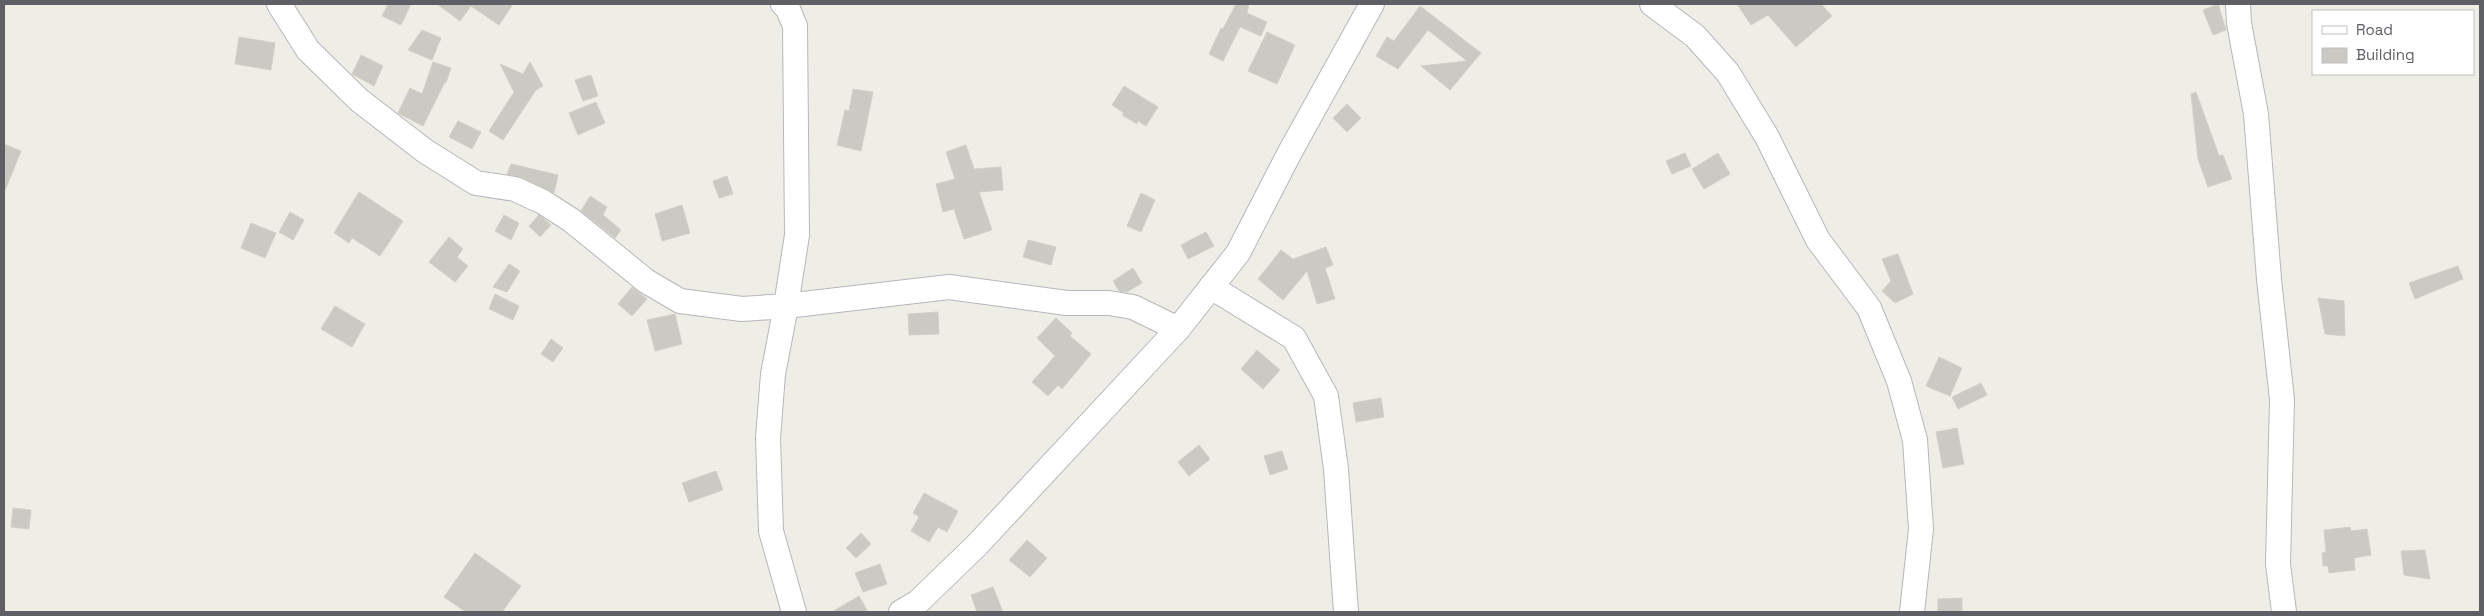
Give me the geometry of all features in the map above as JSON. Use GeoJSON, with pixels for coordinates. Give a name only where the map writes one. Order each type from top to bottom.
{"type":"FeatureCollection","features":[{"type":"Feature","properties":{"kind":"street"},"geometry":{"type":"LineString","coordinates":[[278,4],[308,50],[358,100],[425,151],[476,184],[515,189],[542,202],[571,220],[646,281],[680,301],[742,309],[786,306],[948,287],[1067,303],[1109,303],[1133,307],[1178,329]]}},
{"type":"Feature","properties":{"kind":"street"},"geometry":{"type":"LineString","coordinates":[[783,4],[788,9],[795,26],[796,36],[797,235],[773,374],[768,438],[771,530],[794,612]]}},
{"type":"Feature","properties":{"kind":"street"},"geometry":{"type":"LineString","coordinates":[[901,612],[918,602],[977,545],[1178,329],[1238,253],[1290,152],[1372,4]]}},
{"type":"Feature","properties":{"kind":"street"},"geometry":{"type":"LineString","coordinates":[[1652,4],[1694,36],[1728,73],[1767,137],[1818,240],[1868,308],[1899,381],[1915,440],[1921,528],[1912,612]]}},
{"type":"Feature","properties":{"kind":"street"},"geometry":{"type":"LineString","coordinates":[[2238,4],[2239,23],[2256,114],[2282,400],[2278,564],[2284,612]]}},
{"type":"Feature","properties":{"kind":"street"},"geometry":{"type":"LineString","coordinates":[[1211,287],[1294,338],[1326,396],[1336,469],[1346,612]]}},
{"type":"Feature","properties":{"kind":"building"},"geometry":{"type":"Polygon","coordinates":[[[388,4],[411,4],[401,25],[382,16],[388,4]]]}},
{"type":"Feature","properties":{"kind":"building"},"geometry":{"type":"Polygon","coordinates":[[[437,4],[513,4],[499,25],[471,6],[460,21],[437,4]]]}},
{"type":"Feature","properties":{"kind":"building"},"geometry":{"type":"Polygon","coordinates":[[[1236,4],[1249,4],[1247,13],[1267,22],[1261,36],[1240,27],[1223,61],[1209,54],[1221,28],[1223,29],[1236,4]]]}},
{"type":"Feature","properties":{"kind":"building"},"geometry":{"type":"Polygon","coordinates":[[[1737,4],[1821,4],[1832,16],[1796,47],[1768,15],[1751,25],[1737,4]]]}},
{"type":"Feature","properties":{"kind":"building"},"geometry":{"type":"Polygon","coordinates":[[[2218,4],[2226,30],[2213,35],[2203,10],[2218,4]]]}},
{"type":"Feature","properties":{"kind":"building"},"geometry":{"type":"Polygon","coordinates":[[[1420,6],[1481,53],[1450,90],[1421,66],[1467,61],[1428,30],[1398,69],[1376,56],[1387,37],[1394,41],[1420,6]]]}},
{"type":"Feature","properties":{"kind":"building"},"geometry":{"type":"Polygon","coordinates":[[[422,30],[441,38],[432,60],[408,50],[422,30]]]}},
{"type":"Feature","properties":{"kind":"building"},"geometry":{"type":"Polygon","coordinates":[[[1267,32],[1295,45],[1277,84],[1248,71],[1267,32]]]}},
{"type":"Feature","properties":{"kind":"building"},"geometry":{"type":"Polygon","coordinates":[[[239,37],[275,43],[271,70],[235,64],[239,37]]]}},
{"type":"Feature","properties":{"kind":"building"},"geometry":{"type":"Polygon","coordinates":[[[361,55],[383,66],[374,86],[352,74],[361,55]]]}},
{"type":"Feature","properties":{"kind":"building"},"geometry":{"type":"Polygon","coordinates":[[[433,62],[451,68],[446,83],[423,126],[398,113],[410,88],[422,94],[433,62]]]}},
{"type":"Feature","properties":{"kind":"building"},"geometry":{"type":"Polygon","coordinates":[[[530,62],[543,86],[536,90],[503,140],[489,131],[514,92],[500,64],[523,74],[530,62]]]}},
{"type":"Feature","properties":{"kind":"building"},"geometry":{"type":"Polygon","coordinates":[[[591,75],[598,96],[583,101],[575,80],[591,75]]]}},
{"type":"Feature","properties":{"kind":"building"},"geometry":{"type":"Polygon","coordinates":[[[1124,86],[1158,107],[1146,126],[1138,121],[1137,124],[1122,115],[1124,113],[1112,105],[1124,86]]]}},
{"type":"Feature","properties":{"kind":"building"},"geometry":{"type":"Polygon","coordinates":[[[853,89],[873,92],[861,151],[837,145],[845,110],[849,111],[853,89]]]}},
{"type":"Feature","properties":{"kind":"building"},"geometry":{"type":"Polygon","coordinates":[[[2196,92],[2219,156],[2223,155],[2232,179],[2208,187],[2198,159],[2191,94],[2196,92]]]}},
{"type":"Feature","properties":{"kind":"building"},"geometry":{"type":"Polygon","coordinates":[[[596,102],[605,123],[578,135],[569,113],[596,102]]]}},
{"type":"Feature","properties":{"kind":"building"},"geometry":{"type":"Polygon","coordinates":[[[1347,104],[1361,118],[1347,132],[1333,118],[1347,104]]]}},
{"type":"Feature","properties":{"kind":"building"},"geometry":{"type":"Polygon","coordinates":[[[458,121],[481,132],[472,149],[449,137],[458,121]]]}},
{"type":"Feature","properties":{"kind":"building"},"geometry":{"type":"Polygon","coordinates":[[[4,144],[21,151],[4,193],[4,144]]]}},
{"type":"Feature","properties":{"kind":"building"},"geometry":{"type":"Polygon","coordinates":[[[966,145],[974,169],[1001,167],[1003,190],[979,192],[992,230],[964,239],[954,209],[943,212],[936,184],[955,179],[946,152],[966,145]]]}},
{"type":"Feature","properties":{"kind":"building"},"geometry":{"type":"Polygon","coordinates":[[[1685,153],[1691,166],[1672,174],[1666,161],[1685,153]]]}},
{"type":"Feature","properties":{"kind":"building"},"geometry":{"type":"Polygon","coordinates":[[[1718,153],[1730,174],[1704,189],[1692,169],[1718,153]]]}},
{"type":"Feature","properties":{"kind":"building"},"geometry":{"type":"Polygon","coordinates":[[[511,164],[558,175],[554,193],[521,177],[507,174],[511,164]]]}},
{"type":"Feature","properties":{"kind":"building"},"geometry":{"type":"Polygon","coordinates":[[[727,176],[733,194],[719,198],[713,181],[727,176]]]}},
{"type":"Feature","properties":{"kind":"building"},"geometry":{"type":"Polygon","coordinates":[[[359,192],[403,221],[380,256],[352,238],[349,243],[334,233],[359,192]]]}},
{"type":"Feature","properties":{"kind":"building"},"geometry":{"type":"Polygon","coordinates":[[[1141,193],[1155,200],[1141,232],[1127,226],[1141,193]]]}},
{"type":"Feature","properties":{"kind":"building"},"geometry":{"type":"Polygon","coordinates":[[[590,196],[607,207],[603,215],[621,230],[615,238],[581,211],[590,196]]]}},
{"type":"Feature","properties":{"kind":"building"},"geometry":{"type":"Polygon","coordinates":[[[682,205],[690,233],[662,241],[655,214],[682,205]]]}},
{"type":"Feature","properties":{"kind":"building"},"geometry":{"type":"Polygon","coordinates":[[[290,212],[304,220],[293,240],[279,232],[290,212]]]}},
{"type":"Feature","properties":{"kind":"building"},"geometry":{"type":"Polygon","coordinates":[[[504,215],[519,223],[511,240],[495,231],[504,215]]]}},
{"type":"Feature","properties":{"kind":"building"},"geometry":{"type":"Polygon","coordinates":[[[539,215],[551,225],[540,237],[529,226],[539,215]]]}},
{"type":"Feature","properties":{"kind":"building"},"geometry":{"type":"Polygon","coordinates":[[[251,223],[276,233],[265,258],[241,248],[251,223]]]}},
{"type":"Feature","properties":{"kind":"building"},"geometry":{"type":"Polygon","coordinates":[[[1206,232],[1214,246],[1188,259],[1181,245],[1206,232]]]}},
{"type":"Feature","properties":{"kind":"building"},"geometry":{"type":"Polygon","coordinates":[[[449,237],[463,249],[457,257],[468,266],[455,282],[429,262],[449,237]]]}},
{"type":"Feature","properties":{"kind":"building"},"geometry":{"type":"Polygon","coordinates":[[[1028,240],[1056,247],[1051,265],[1023,257],[1028,240]]]}},
{"type":"Feature","properties":{"kind":"building"},"geometry":{"type":"Polygon","coordinates":[[[1326,247],[1333,265],[1325,268],[1335,299],[1317,304],[1307,271],[1283,300],[1258,279],[1281,250],[1293,259],[1326,247]]]}},
{"type":"Feature","properties":{"kind":"building"},"geometry":{"type":"Polygon","coordinates":[[[1898,254],[1913,294],[1895,303],[1882,291],[1891,281],[1882,259],[1898,254]]]}},
{"type":"Feature","properties":{"kind":"building"},"geometry":{"type":"Polygon","coordinates":[[[509,264],[520,271],[507,292],[493,287],[509,264]]]}},
{"type":"Feature","properties":{"kind":"building"},"geometry":{"type":"Polygon","coordinates":[[[2458,266],[2463,279],[2415,299],[2409,283],[2458,266]]]}},
{"type":"Feature","properties":{"kind":"building"},"geometry":{"type":"Polygon","coordinates":[[[1133,268],[1142,283],[1127,292],[1119,291],[1113,281],[1133,268]]]}},
{"type":"Feature","properties":{"kind":"building"},"geometry":{"type":"Polygon","coordinates":[[[632,287],[647,299],[632,316],[618,304],[632,287]]]}},
{"type":"Feature","properties":{"kind":"building"},"geometry":{"type":"Polygon","coordinates":[[[495,294],[519,306],[513,320],[489,309],[495,294]]]}},
{"type":"Feature","properties":{"kind":"building"},"geometry":{"type":"Polygon","coordinates":[[[2318,298],[2344,301],[2345,336],[2325,334],[2318,298]]]}},
{"type":"Feature","properties":{"kind":"building"},"geometry":{"type":"Polygon","coordinates":[[[335,306],[365,324],[352,347],[321,329],[335,306]]]}},
{"type":"Feature","properties":{"kind":"building"},"geometry":{"type":"Polygon","coordinates":[[[938,312],[939,334],[909,335],[908,314],[938,312]]]}},
{"type":"Feature","properties":{"kind":"building"},"geometry":{"type":"Polygon","coordinates":[[[675,314],[682,344],[655,351],[647,320],[675,314]]]}},
{"type":"Feature","properties":{"kind":"building"},"geometry":{"type":"Polygon","coordinates":[[[1056,318],[1072,333],[1070,336],[1091,354],[1062,389],[1058,385],[1048,396],[1032,382],[1055,356],[1037,338],[1056,318]]]}},
{"type":"Feature","properties":{"kind":"building"},"geometry":{"type":"Polygon","coordinates":[[[551,339],[563,348],[553,362],[541,354],[551,339]]]}},
{"type":"Feature","properties":{"kind":"building"},"geometry":{"type":"Polygon","coordinates":[[[1257,350],[1280,370],[1263,389],[1241,369],[1257,350]]]}},
{"type":"Feature","properties":{"kind":"building"},"geometry":{"type":"Polygon","coordinates":[[[1939,357],[1962,368],[1950,396],[1926,386],[1939,357]]]}},
{"type":"Feature","properties":{"kind":"building"},"geometry":{"type":"Polygon","coordinates":[[[1981,383],[1987,395],[1958,409],[1952,397],[1981,383]]]}},
{"type":"Feature","properties":{"kind":"building"},"geometry":{"type":"Polygon","coordinates":[[[1381,398],[1384,417],[1356,422],[1353,403],[1381,398]]]}},
{"type":"Feature","properties":{"kind":"building"},"geometry":{"type":"Polygon","coordinates":[[[1957,428],[1964,464],[1943,468],[1936,432],[1957,428]]]}},
{"type":"Feature","properties":{"kind":"building"},"geometry":{"type":"Polygon","coordinates":[[[1199,445],[1210,459],[1189,476],[1178,462],[1199,445]]]}},
{"type":"Feature","properties":{"kind":"building"},"geometry":{"type":"Polygon","coordinates":[[[1282,451],[1288,469],[1270,475],[1264,456],[1282,451]]]}},
{"type":"Feature","properties":{"kind":"building"},"geometry":{"type":"Polygon","coordinates":[[[716,471],[723,490],[689,502],[682,483],[716,471]]]}},
{"type":"Feature","properties":{"kind":"building"},"geometry":{"type":"Polygon","coordinates":[[[924,493],[958,511],[947,532],[938,527],[929,542],[911,531],[919,517],[913,513],[924,493]]]}},
{"type":"Feature","properties":{"kind":"building"},"geometry":{"type":"Polygon","coordinates":[[[13,508],[31,510],[29,529],[11,527],[13,508]]]}},
{"type":"Feature","properties":{"kind":"building"},"geometry":{"type":"Polygon","coordinates":[[[2350,527],[2351,531],[2367,529],[2371,555],[2354,558],[2355,570],[2329,573],[2328,566],[2323,566],[2322,553],[2326,552],[2324,530],[2350,527]]]}},
{"type":"Feature","properties":{"kind":"building"},"geometry":{"type":"Polygon","coordinates":[[[861,533],[871,544],[856,558],[846,548],[861,533]]]}},
{"type":"Feature","properties":{"kind":"building"},"geometry":{"type":"Polygon","coordinates":[[[1027,540],[1047,558],[1030,577],[1009,560],[1027,540]]]}},
{"type":"Feature","properties":{"kind":"building"},"geometry":{"type":"Polygon","coordinates":[[[2425,550],[2430,579],[2404,575],[2401,551],[2425,550]]]}},
{"type":"Feature","properties":{"kind":"building"},"geometry":{"type":"Polygon","coordinates":[[[475,553],[521,586],[502,612],[466,612],[444,597],[475,553]]]}},
{"type":"Feature","properties":{"kind":"building"},"geometry":{"type":"Polygon","coordinates":[[[880,564],[887,584],[863,592],[855,573],[880,564]]]}},
{"type":"Feature","properties":{"kind":"building"},"geometry":{"type":"Polygon","coordinates":[[[993,587],[1003,612],[977,612],[971,595],[993,587]]]}},
{"type":"Feature","properties":{"kind":"building"},"geometry":{"type":"Polygon","coordinates":[[[859,596],[868,612],[832,612],[859,596]]]}},
{"type":"Feature","properties":{"kind":"building"},"geometry":{"type":"Polygon","coordinates":[[[1962,598],[1962,611],[1938,612],[1938,599],[1962,598]]]}}]}
